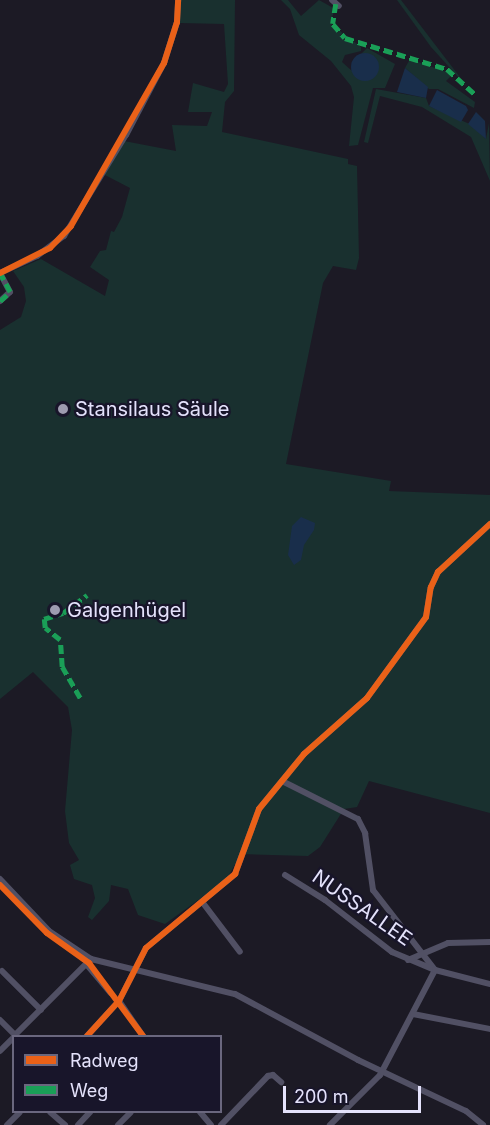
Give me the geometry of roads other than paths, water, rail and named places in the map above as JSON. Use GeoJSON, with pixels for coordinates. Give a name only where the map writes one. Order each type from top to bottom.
{"type":"FeatureCollection","features":[{"type":"Feature","properties":{"kind":"street"},"geometry":{"type":"LineString","coordinates":[[0,301],[10,292],[0,273],[37,256],[64,236],[126,135],[171,45],[178,0]]}},
{"type":"Feature","properties":{"kind":"street"},"geometry":{"type":"LineString","coordinates":[[332,0],[339,6]]}},
{"type":"Feature","properties":{"kind":"street"},"geometry":{"type":"LineString","coordinates":[[88,1035],[119,1001],[137,970],[141,956],[154,940],[203,903],[235,874],[254,817],[304,754],[367,698],[426,617],[430,587],[438,572],[490,524]]}},
{"type":"Feature","properties":{"kind":"street"},"geometry":{"type":"LineString","coordinates":[[282,781],[357,819],[365,833],[373,890],[435,970],[376,1081],[330,1125]]}},
{"type":"Feature","properties":{"kind":"street","name":"NUSSALLEE"},"geometry":{"type":"LineString","coordinates":[[285,875],[408,961],[490,984]]}},
{"type":"Feature","properties":{"kind":"street"},"geometry":{"type":"LineString","coordinates":[[0,879],[49,931],[89,962],[111,993]]}},
{"type":"Feature","properties":{"kind":"street"},"geometry":{"type":"LineString","coordinates":[[203,903],[240,951]]}},
{"type":"Feature","properties":{"kind":"street"},"geometry":{"type":"LineString","coordinates":[[408,961],[425,955],[429,949],[448,943],[490,942]]}},
{"type":"Feature","properties":{"kind":"street"},"geometry":{"type":"LineString","coordinates":[[89,962],[137,970],[235,994],[381,1071],[466,1111],[483,1125]]}},
{"type":"Feature","properties":{"kind":"street"},"geometry":{"type":"LineString","coordinates":[[15,1035],[89,962]]}},
{"type":"Feature","properties":{"kind":"street"},"geometry":{"type":"LineString","coordinates":[[2,971],[41,1010]]}},
{"type":"Feature","properties":{"kind":"street"},"geometry":{"type":"LineString","coordinates":[[119,1001],[142,1035]]}},
{"type":"Feature","properties":{"kind":"street"},"geometry":{"type":"LineString","coordinates":[[413,1014],[490,1029]]}},
{"type":"Feature","properties":{"kind":"street"},"geometry":{"type":"LineString","coordinates":[[0,1020],[13,1035]]}},
{"type":"Feature","properties":{"kind":"street"},"geometry":{"type":"LineString","coordinates":[[0,1051],[12,1038]]}},
{"type":"Feature","properties":{"kind":"street"},"geometry":{"type":"LineString","coordinates":[[221,1125],[268,1076],[273,1075],[281,1082]]}},
{"type":"Feature","properties":{"kind":"street"},"geometry":{"type":"LineString","coordinates":[[7,1125],[19,1113]]}},
{"type":"Feature","properties":{"kind":"street"},"geometry":{"type":"LineString","coordinates":[[51,1113],[65,1125]]}},
{"type":"Feature","properties":{"kind":"street"},"geometry":{"type":"LineString","coordinates":[[78,1125],[89,1113]]}},
{"type":"Feature","properties":{"kind":"street"},"geometry":{"type":"LineString","coordinates":[[118,1125],[130,1113]]}},
{"type":"Feature","properties":{"kind":"street"},"geometry":{"type":"LineString","coordinates":[[201,1113],[212,1125]]}},
{"type":"Feature","properties":{"kind":"water"},"geometry":{"type":"Polygon","coordinates":[[[365,53],[375,57],[379,67],[375,77],[365,81],[355,77],[351,67],[355,57],[365,53]]]}},
{"type":"Feature","properties":{"kind":"water"},"geometry":{"type":"Polygon","coordinates":[[[405,68],[428,87],[426,98],[397,92],[405,68]]]}},
{"type":"Feature","properties":{"kind":"water"},"geometry":{"type":"Polygon","coordinates":[[[437,90],[466,106],[468,110],[461,122],[429,106],[437,90]]]}},
{"type":"Feature","properties":{"kind":"water"},"geometry":{"type":"Polygon","coordinates":[[[476,112],[485,121],[486,139],[468,124],[476,112]]]}},
{"type":"Feature","properties":{"kind":"water"},"geometry":{"type":"Polygon","coordinates":[[[301,517],[315,523],[314,530],[304,545],[301,560],[294,565],[288,555],[292,526],[301,517]]]}},
{"type":"Feature","properties":{"kind":"place","name":"Stansilaus Säule"},"geometry":{"type":"Point","coordinates":[63,409]}},
{"type":"Feature","properties":{"kind":"place","name":"Galgenhügel"},"geometry":{"type":"Point","coordinates":[55,610]}}]}
